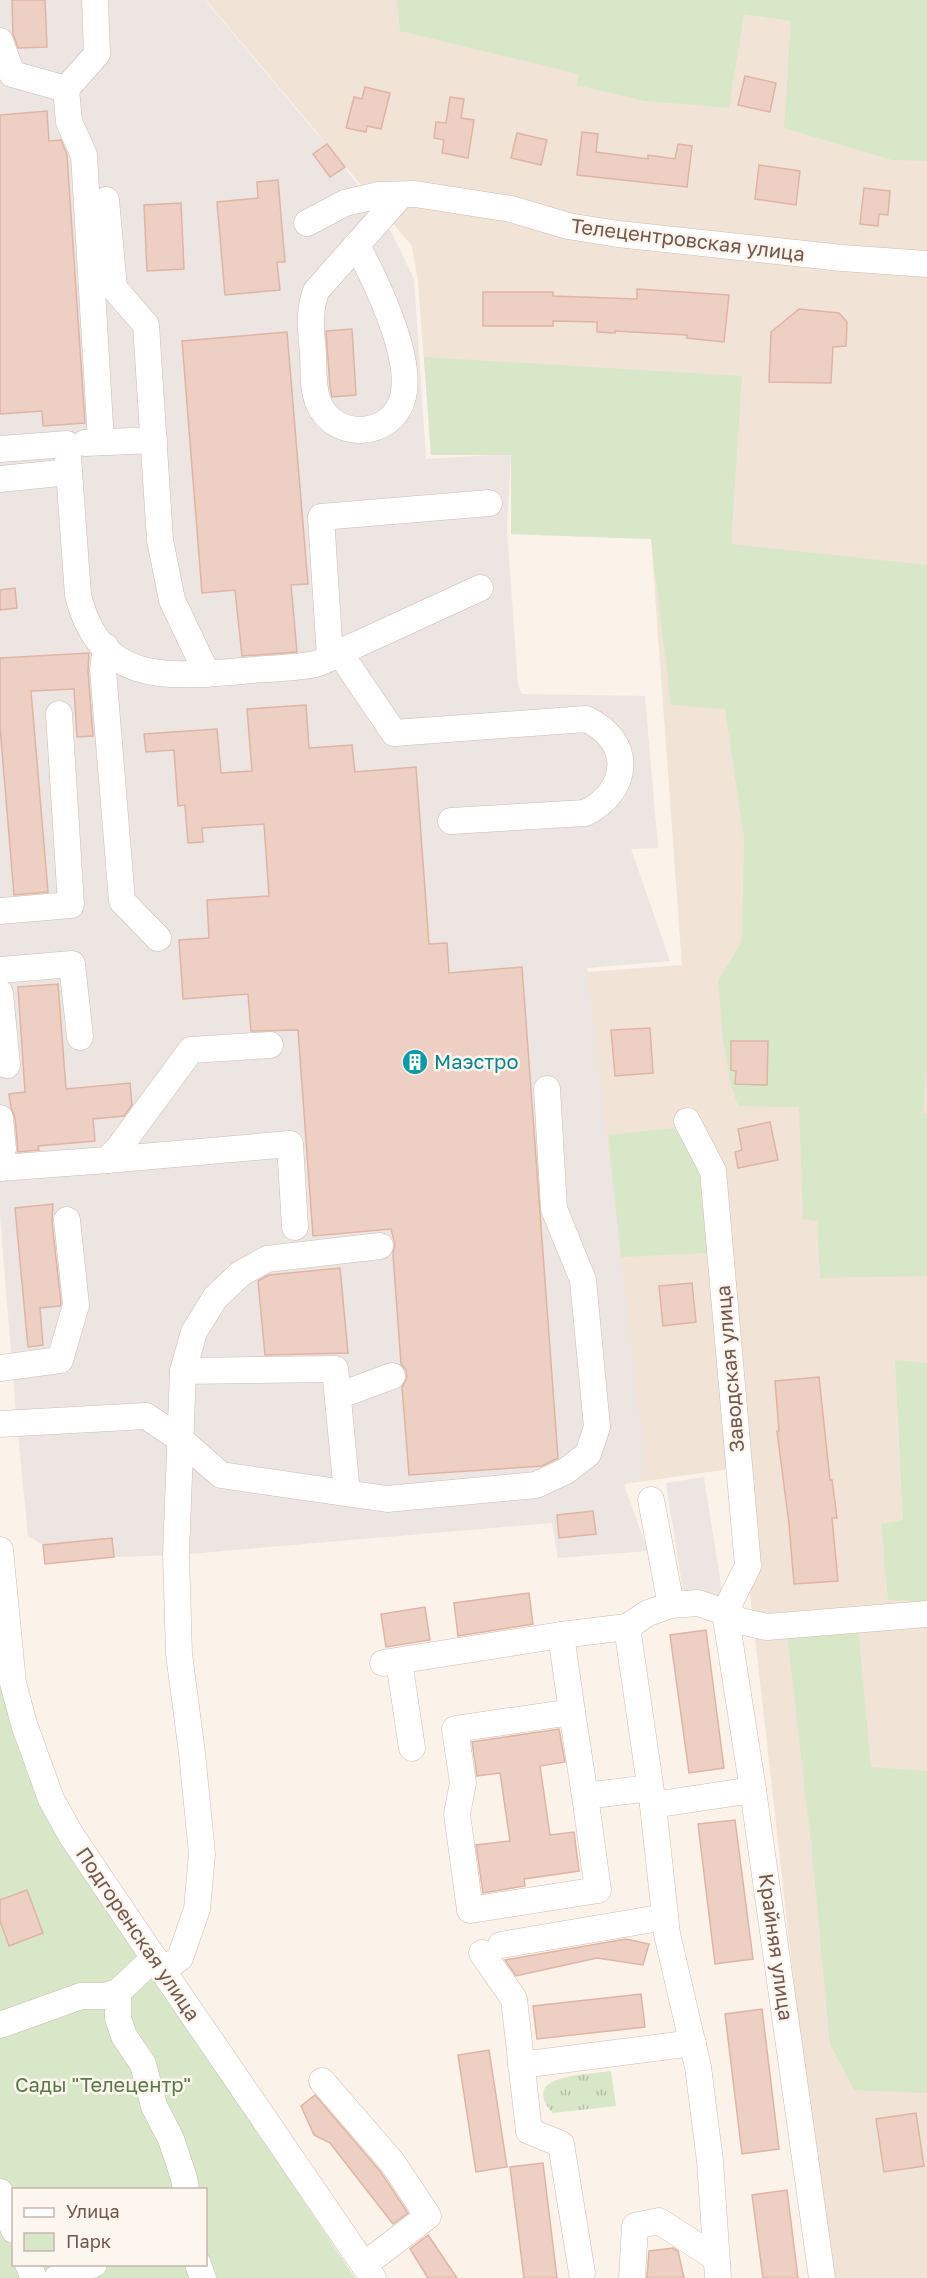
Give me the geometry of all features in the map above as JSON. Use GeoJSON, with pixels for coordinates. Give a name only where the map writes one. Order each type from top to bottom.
{"type":"FeatureCollection","features":[{"type":"Feature","properties":{"kind":"street"},"geometry":{"type":"LineString","coordinates":[[95,0],[97,54],[66,89],[69,122],[84,155],[101,442]]}},
{"type":"Feature","properties":{"kind":"street"},"geometry":{"type":"LineString","coordinates":[[0,41],[12,74],[66,89]]}},
{"type":"Feature","properties":{"kind":"street","name":"Телецентровская улица"},"geometry":{"type":"LineString","coordinates":[[307,223],[345,203],[379,195],[408,195],[511,209],[567,226],[618,234],[842,258],[927,264]]}},
{"type":"Feature","properties":{"kind":"street"},"geometry":{"type":"LineString","coordinates":[[357,246],[379,287],[400,352],[405,379],[403,399],[396,412],[385,423],[371,429],[355,431],[340,426],[328,417],[319,405],[315,391],[310,309],[316,291],[357,246],[408,195]]}},
{"type":"Feature","properties":{"kind":"street"},"geometry":{"type":"LineString","coordinates":[[106,200],[114,288],[146,325],[160,540],[172,600],[207,674]]}},
{"type":"Feature","properties":{"kind":"street"},"geometry":{"type":"LineString","coordinates":[[0,449],[154,440]]}},
{"type":"Feature","properties":{"kind":"street"},"geometry":{"type":"LineString","coordinates":[[67,444],[78,595],[83,615],[92,632],[106,647],[123,662],[140,670],[162,674],[207,674],[317,664],[334,654],[480,588]]}},
{"type":"Feature","properties":{"kind":"street"},"geometry":{"type":"LineString","coordinates":[[0,479],[69,472]]}},
{"type":"Feature","properties":{"kind":"street"},"geometry":{"type":"LineString","coordinates":[[451,821],[585,813],[600,806],[611,796],[619,781],[621,766],[618,750],[607,732],[586,719],[394,733],[334,654],[321,517],[489,504]]}},
{"type":"Feature","properties":{"kind":"street"},"geometry":{"type":"LineString","coordinates":[[106,647],[103,670],[122,901],[158,938]]}},
{"type":"Feature","properties":{"kind":"street"},"geometry":{"type":"LineString","coordinates":[[0,911],[71,905],[59,714]]}},
{"type":"Feature","properties":{"kind":"street"},"geometry":{"type":"LineString","coordinates":[[0,970],[72,964],[80,1037]]}},
{"type":"Feature","properties":{"kind":"street"},"geometry":{"type":"LineString","coordinates":[[0,993],[7,1065]]}},
{"type":"Feature","properties":{"kind":"street"},"geometry":{"type":"LineString","coordinates":[[107,1160],[118,1149],[191,1050],[270,1045]]}},
{"type":"Feature","properties":{"kind":"street"},"geometry":{"type":"LineString","coordinates":[[0,1424],[146,1416],[180,1439],[221,1475],[387,1499],[536,1485],[566,1471],[588,1454],[597,1427],[583,1280],[554,1209],[547,1089]]}},
{"type":"Feature","properties":{"kind":"street"},"geometry":{"type":"LineString","coordinates":[[0,1118],[3,1149],[0,1159]]}},
{"type":"Feature","properties":{"kind":"street","name":"Заводская улица"},"geometry":{"type":"LineString","coordinates":[[687,1121],[713,1171],[748,1566],[725,1615]]}},
{"type":"Feature","properties":{"kind":"street"},"geometry":{"type":"LineString","coordinates":[[0,1168],[290,1144],[296,1227]]}},
{"type":"Feature","properties":{"kind":"street"},"geometry":{"type":"LineString","coordinates":[[0,1368],[60,1360],[76,1305],[67,1220]]}},
{"type":"Feature","properties":{"kind":"street"},"geometry":{"type":"LineString","coordinates":[[0,2025],[81,1996],[105,1996],[118,1992],[158,1964],[180,1958],[196,1909],[202,1854],[179,1654],[176,1555],[183,1371],[194,1332],[215,1298],[240,1274],[267,1259],[380,1246]]}},
{"type":"Feature","properties":{"kind":"street"},"geometry":{"type":"LineString","coordinates":[[183,1371],[335,1369],[347,1493]]}},
{"type":"Feature","properties":{"kind":"street"},"geometry":{"type":"LineString","coordinates":[[338,1396],[392,1376]]}},
{"type":"Feature","properties":{"kind":"street"},"geometry":{"type":"LineString","coordinates":[[651,1500],[671,1605]]}},
{"type":"Feature","properties":{"kind":"street","name":"Подгоренская улица"},"geometry":{"type":"LineString","coordinates":[[0,1550],[14,1683],[24,1724],[51,1799],[71,1835],[368,2271]]}},
{"type":"Feature","properties":{"kind":"street"},"geometry":{"type":"LineString","coordinates":[[412,1748],[391,1662],[627,1626],[648,1613],[671,1605],[698,1603],[740,1621],[767,1627],[927,1614]]}},
{"type":"Feature","properties":{"kind":"street","name":"Крайняя улица"},"geometry":{"type":"LineString","coordinates":[[725,1615],[753,1790],[822,2278]]}},
{"type":"Feature","properties":{"kind":"street"},"geometry":{"type":"LineString","coordinates":[[627,1626],[652,1796],[665,1917],[698,2067],[710,2161],[717,2268]]}},
{"type":"Feature","properties":{"kind":"street"},"geometry":{"type":"LineString","coordinates":[[561,1635],[573,1712],[598,1890],[470,1910],[457,1814],[463,1783],[455,1729],[573,1712]]}},
{"type":"Feature","properties":{"kind":"street"},"geometry":{"type":"LineString","coordinates":[[585,1796],[652,1796],[753,1790]]}},
{"type":"Feature","properties":{"kind":"street"},"geometry":{"type":"LineString","coordinates":[[582,2273],[561,2144],[529,2131],[514,1999],[492,1949],[665,1917]]}},
{"type":"Feature","properties":{"kind":"street"},"geometry":{"type":"LineString","coordinates":[[118,1992],[118,2018],[124,2036],[143,2064],[154,2106],[171,2139],[186,2188]]}},
{"type":"Feature","properties":{"kind":"street"},"geometry":{"type":"LineString","coordinates":[[521,2065],[693,2043]]}},
{"type":"Feature","properties":{"kind":"street"},"geometry":{"type":"LineString","coordinates":[[322,2081],[392,2162],[428,2216],[368,2271]]}},
{"type":"Feature","properties":{"kind":"street"},"geometry":{"type":"LineString","coordinates":[[0,2192],[12,2225]]}},
{"type":"Feature","properties":{"kind":"street"},"geometry":{"type":"LineString","coordinates":[[632,2278],[635,2226],[659,2221],[717,2268]]}},
{"type":"Feature","properties":{"kind":"street"},"geometry":{"type":"LineString","coordinates":[[57,2278],[91,2266]]}},
{"type":"Feature","properties":{"kind":"shaded area"},"geometry":{"type":"Polygon","coordinates":[[[0,0],[205,0],[327,144],[388,226],[403,256],[414,279],[426,459],[511,454],[507,529],[518,686],[522,694],[645,696],[658,848],[631,849],[670,961],[587,968],[641,1430],[647,1455],[641,1478],[624,1485],[648,1551],[558,1558],[552,1523],[45,1564],[43,1545],[28,1536],[0,1215],[0,0]]]}},
{"type":"Feature","properties":{"kind":"shaded area"},"geometry":{"type":"Polygon","coordinates":[[[206,0],[927,0],[927,2278],[827,2278],[736,1468],[632,1483],[587,972],[682,965],[651,539],[511,534],[511,455],[431,455],[418,282],[412,246],[206,0]]]}},
{"type":"Feature","properties":{"kind":"shaded area"},"geometry":{"type":"Polygon","coordinates":[[[704,1477],[723,1598],[684,1597],[666,1483],[704,1477]]]}},
{"type":"Feature","properties":{"kind":"green space"},"geometry":{"type":"Polygon","coordinates":[[[397,0],[927,0],[927,161],[892,160],[784,128],[791,21],[744,14],[729,108],[645,101],[576,85],[579,74],[400,31],[397,0]]]}},
{"type":"Feature","properties":{"kind":"green space"},"geometry":{"type":"Polygon","coordinates":[[[424,357],[742,376],[731,544],[927,565],[927,1063],[923,1114],[927,1114],[927,1276],[820,1278],[817,1221],[803,1219],[799,1107],[738,1106],[730,1081],[723,1040],[718,981],[742,941],[744,838],[725,709],[671,705],[651,539],[511,534],[511,455],[431,455],[424,357]]]}},
{"type":"Feature","properties":{"kind":"green space"},"geometry":{"type":"Polygon","coordinates":[[[674,1128],[703,1172],[708,1253],[621,1257],[608,1135],[674,1128]]]}},
{"type":"Feature","properties":{"kind":"green space"},"geometry":{"type":"Polygon","coordinates":[[[895,1360],[927,1363],[927,1602],[888,1600],[881,1524],[903,1520],[895,1360]]]}},
{"type":"Feature","properties":{"kind":"green space"},"geometry":{"type":"Polygon","coordinates":[[[858,1627],[871,1767],[927,1771],[927,2093],[854,2090],[830,2044],[811,1842],[787,1634],[858,1627]]]}},
{"type":"Feature","properties":{"kind":"green space","name":"Сады \"Телецентр\""},"geometry":{"type":"Polygon","coordinates":[[[0,1673],[39,1804],[355,2278],[0,2278],[0,1673]]]}},
{"type":"Feature","properties":{"kind":"green space"},"geometry":{"type":"Polygon","coordinates":[[[611,2071],[616,2106],[553,2113],[544,2100],[544,2091],[550,2084],[560,2079],[611,2071]]]}},
{"type":"Feature","properties":{"kind":"building"},"geometry":{"type":"Polygon","coordinates":[[[12,0],[45,0],[47,47],[18,48],[13,34],[12,0]]]}},
{"type":"Feature","properties":{"kind":"building"},"geometry":{"type":"Polygon","coordinates":[[[745,76],[776,83],[770,112],[738,105],[745,76]]]}},
{"type":"Feature","properties":{"kind":"building"},"geometry":{"type":"Polygon","coordinates":[[[365,87],[390,93],[381,129],[367,126],[366,132],[346,128],[354,97],[362,99],[365,87]]]}},
{"type":"Feature","properties":{"kind":"building"},"geometry":{"type":"Polygon","coordinates":[[[450,97],[464,99],[461,118],[474,120],[468,158],[442,153],[444,140],[434,138],[436,122],[446,123],[450,97]]]}},
{"type":"Feature","properties":{"kind":"building"},"geometry":{"type":"Polygon","coordinates":[[[47,111],[49,141],[61,140],[67,155],[85,423],[43,426],[42,411],[0,414],[0,115],[47,111]]]}},
{"type":"Feature","properties":{"kind":"building"},"geometry":{"type":"Polygon","coordinates":[[[582,132],[598,134],[596,152],[648,159],[648,155],[675,159],[678,144],[692,146],[687,187],[577,175],[582,132]]]}},
{"type":"Feature","properties":{"kind":"building"},"geometry":{"type":"Polygon","coordinates":[[[517,133],[547,140],[541,165],[511,158],[517,133]]]}},
{"type":"Feature","properties":{"kind":"building"},"geometry":{"type":"Polygon","coordinates":[[[327,144],[345,167],[330,177],[313,154],[327,144]]]}},
{"type":"Feature","properties":{"kind":"building"},"geometry":{"type":"Polygon","coordinates":[[[759,165],[800,171],[796,205],[755,199],[759,165]]]}},
{"type":"Feature","properties":{"kind":"building"},"geometry":{"type":"Polygon","coordinates":[[[278,180],[285,262],[277,262],[280,290],[225,295],[217,202],[258,198],[257,182],[278,180]]]}},
{"type":"Feature","properties":{"kind":"building"},"geometry":{"type":"Polygon","coordinates":[[[864,188],[890,191],[888,215],[879,214],[878,226],[860,224],[864,188]]]}},
{"type":"Feature","properties":{"kind":"building"},"geometry":{"type":"Polygon","coordinates":[[[181,203],[184,269],[147,271],[144,205],[181,203]]]}},
{"type":"Feature","properties":{"kind":"building"},"geometry":{"type":"Polygon","coordinates":[[[637,289],[729,295],[724,342],[687,338],[687,335],[597,332],[597,322],[553,321],[553,326],[483,326],[483,292],[553,292],[553,296],[637,299],[637,289]]]}},
{"type":"Feature","properties":{"kind":"building"},"geometry":{"type":"Polygon","coordinates":[[[799,309],[839,313],[847,322],[846,346],[833,347],[831,383],[769,382],[771,332],[799,309]]]}},
{"type":"Feature","properties":{"kind":"building"},"geometry":{"type":"Polygon","coordinates":[[[352,329],[356,395],[332,397],[326,331],[352,329]]]}},
{"type":"Feature","properties":{"kind":"building"},"geometry":{"type":"Polygon","coordinates":[[[287,332],[308,584],[291,585],[297,652],[242,656],[235,590],[202,593],[182,341],[287,332]]]}},
{"type":"Feature","properties":{"kind":"building"},"geometry":{"type":"Polygon","coordinates":[[[15,588],[17,608],[0,610],[0,590],[15,588]]]}},
{"type":"Feature","properties":{"kind":"building"},"geometry":{"type":"Polygon","coordinates":[[[89,653],[88,671],[93,736],[77,737],[74,689],[31,691],[48,892],[14,895],[0,727],[0,658],[89,653]]]}},
{"type":"Feature","properties":{"kind":"building","name":"Маэстро"},"geometry":{"type":"Polygon","coordinates":[[[306,705],[309,748],[352,745],[355,772],[416,767],[429,944],[447,943],[449,973],[522,967],[558,1458],[542,1466],[409,1475],[402,1387],[407,1378],[406,1370],[401,1364],[393,1254],[395,1244],[391,1229],[313,1236],[298,1030],[251,1031],[248,994],[183,999],[179,940],[209,938],[207,900],[269,896],[264,824],[202,828],[203,842],[188,843],[185,805],[178,806],[174,750],[146,752],[144,734],[217,729],[221,773],[252,771],[247,709],[306,705]]]}},
{"type":"Feature","properties":{"kind":"building"},"geometry":{"type":"Polygon","coordinates":[[[58,984],[66,1089],[130,1083],[132,1105],[124,1116],[93,1119],[95,1141],[38,1146],[39,1150],[18,1152],[15,1117],[9,1094],[25,1092],[18,987],[58,984]]]}},
{"type":"Feature","properties":{"kind":"building"},"geometry":{"type":"Polygon","coordinates":[[[650,1028],[653,1073],[615,1076],[611,1030],[650,1028]]]}},
{"type":"Feature","properties":{"kind":"building"},"geometry":{"type":"Polygon","coordinates":[[[731,1041],[768,1041],[767,1085],[735,1084],[736,1071],[731,1070],[731,1041]]]}},
{"type":"Feature","properties":{"kind":"building"},"geometry":{"type":"Polygon","coordinates":[[[770,1122],[778,1160],[738,1168],[735,1152],[742,1150],[738,1129],[770,1122]]]}},
{"type":"Feature","properties":{"kind":"building"},"geometry":{"type":"Polygon","coordinates":[[[53,1204],[52,1222],[61,1304],[40,1308],[43,1345],[28,1347],[15,1208],[53,1204]]]}},
{"type":"Feature","properties":{"kind":"building"},"geometry":{"type":"Polygon","coordinates":[[[340,1268],[348,1353],[265,1355],[258,1281],[269,1275],[340,1268]]]}},
{"type":"Feature","properties":{"kind":"building"},"geometry":{"type":"Polygon","coordinates":[[[692,1283],[696,1322],[663,1326],[659,1286],[692,1283]]]}},
{"type":"Feature","properties":{"kind":"building"},"geometry":{"type":"Polygon","coordinates":[[[819,1377],[830,1480],[832,1480],[837,1518],[832,1518],[838,1581],[794,1584],[777,1431],[779,1431],[775,1381],[819,1377]]]}},
{"type":"Feature","properties":{"kind":"building"},"geometry":{"type":"Polygon","coordinates":[[[593,1511],[596,1534],[559,1538],[557,1515],[593,1511]]]}},
{"type":"Feature","properties":{"kind":"building"},"geometry":{"type":"Polygon","coordinates":[[[112,1538],[114,1557],[45,1564],[43,1545],[112,1538]]]}},
{"type":"Feature","properties":{"kind":"building"},"geometry":{"type":"Polygon","coordinates":[[[529,1593],[533,1624],[458,1636],[454,1603],[529,1593]]]}},
{"type":"Feature","properties":{"kind":"building"},"geometry":{"type":"Polygon","coordinates":[[[425,1607],[430,1640],[386,1647],[381,1614],[425,1607]]]}},
{"type":"Feature","properties":{"kind":"building"},"geometry":{"type":"Polygon","coordinates":[[[706,1630],[724,1768],[689,1773],[670,1635],[706,1630]]]}},
{"type":"Feature","properties":{"kind":"building"},"geometry":{"type":"Polygon","coordinates":[[[559,1729],[565,1762],[540,1766],[550,1835],[574,1832],[579,1871],[524,1879],[525,1886],[483,1893],[476,1845],[510,1841],[500,1773],[477,1776],[472,1742],[559,1729]]]}},
{"type":"Feature","properties":{"kind":"building"},"geometry":{"type":"Polygon","coordinates":[[[735,1820],[753,1959],[715,1964],[698,1824],[735,1820]]]}},
{"type":"Feature","properties":{"kind":"building"},"geometry":{"type":"Polygon","coordinates":[[[27,1890],[43,1933],[9,1946],[0,1921],[0,1900],[27,1890]]]}},
{"type":"Feature","properties":{"kind":"building"},"geometry":{"type":"Polygon","coordinates":[[[626,1939],[649,1944],[643,1965],[597,1958],[516,1976],[505,1960],[626,1939]]]}},
{"type":"Feature","properties":{"kind":"building"},"geometry":{"type":"Polygon","coordinates":[[[641,1994],[645,2027],[537,2039],[533,2006],[641,1994]]]}},
{"type":"Feature","properties":{"kind":"building"},"geometry":{"type":"Polygon","coordinates":[[[762,2009],[779,2149],[742,2154],[725,2014],[762,2009]]]}},
{"type":"Feature","properties":{"kind":"building"},"geometry":{"type":"Polygon","coordinates":[[[489,2050],[507,2167],[476,2172],[458,2055],[489,2050]]]}},
{"type":"Feature","properties":{"kind":"building"},"geometry":{"type":"Polygon","coordinates":[[[315,2095],[380,2171],[408,2213],[393,2224],[330,2143],[314,2135],[301,2106],[315,2095]]]}},
{"type":"Feature","properties":{"kind":"building"},"geometry":{"type":"Polygon","coordinates":[[[916,2113],[924,2166],[884,2172],[876,2119],[916,2113]]]}},
{"type":"Feature","properties":{"kind":"building"},"geometry":{"type":"Polygon","coordinates":[[[543,2163],[557,2278],[524,2278],[510,2167],[543,2163]]]}},
{"type":"Feature","properties":{"kind":"building"},"geometry":{"type":"Polygon","coordinates":[[[787,2190],[798,2278],[763,2278],[752,2195],[787,2190]]]}},
{"type":"Feature","properties":{"kind":"building"},"geometry":{"type":"Polygon","coordinates":[[[428,2235],[457,2278],[428,2278],[410,2249],[428,2235]]]}},
{"type":"Feature","properties":{"kind":"building"},"geometry":{"type":"Polygon","coordinates":[[[673,2248],[678,2251],[684,2278],[647,2278],[649,2251],[673,2248]]]}},
{"type":"Feature","properties":{"kind":"place","name":"Маэстро"},"geometry":{"type":"Point","coordinates":[415,1062]}}]}
